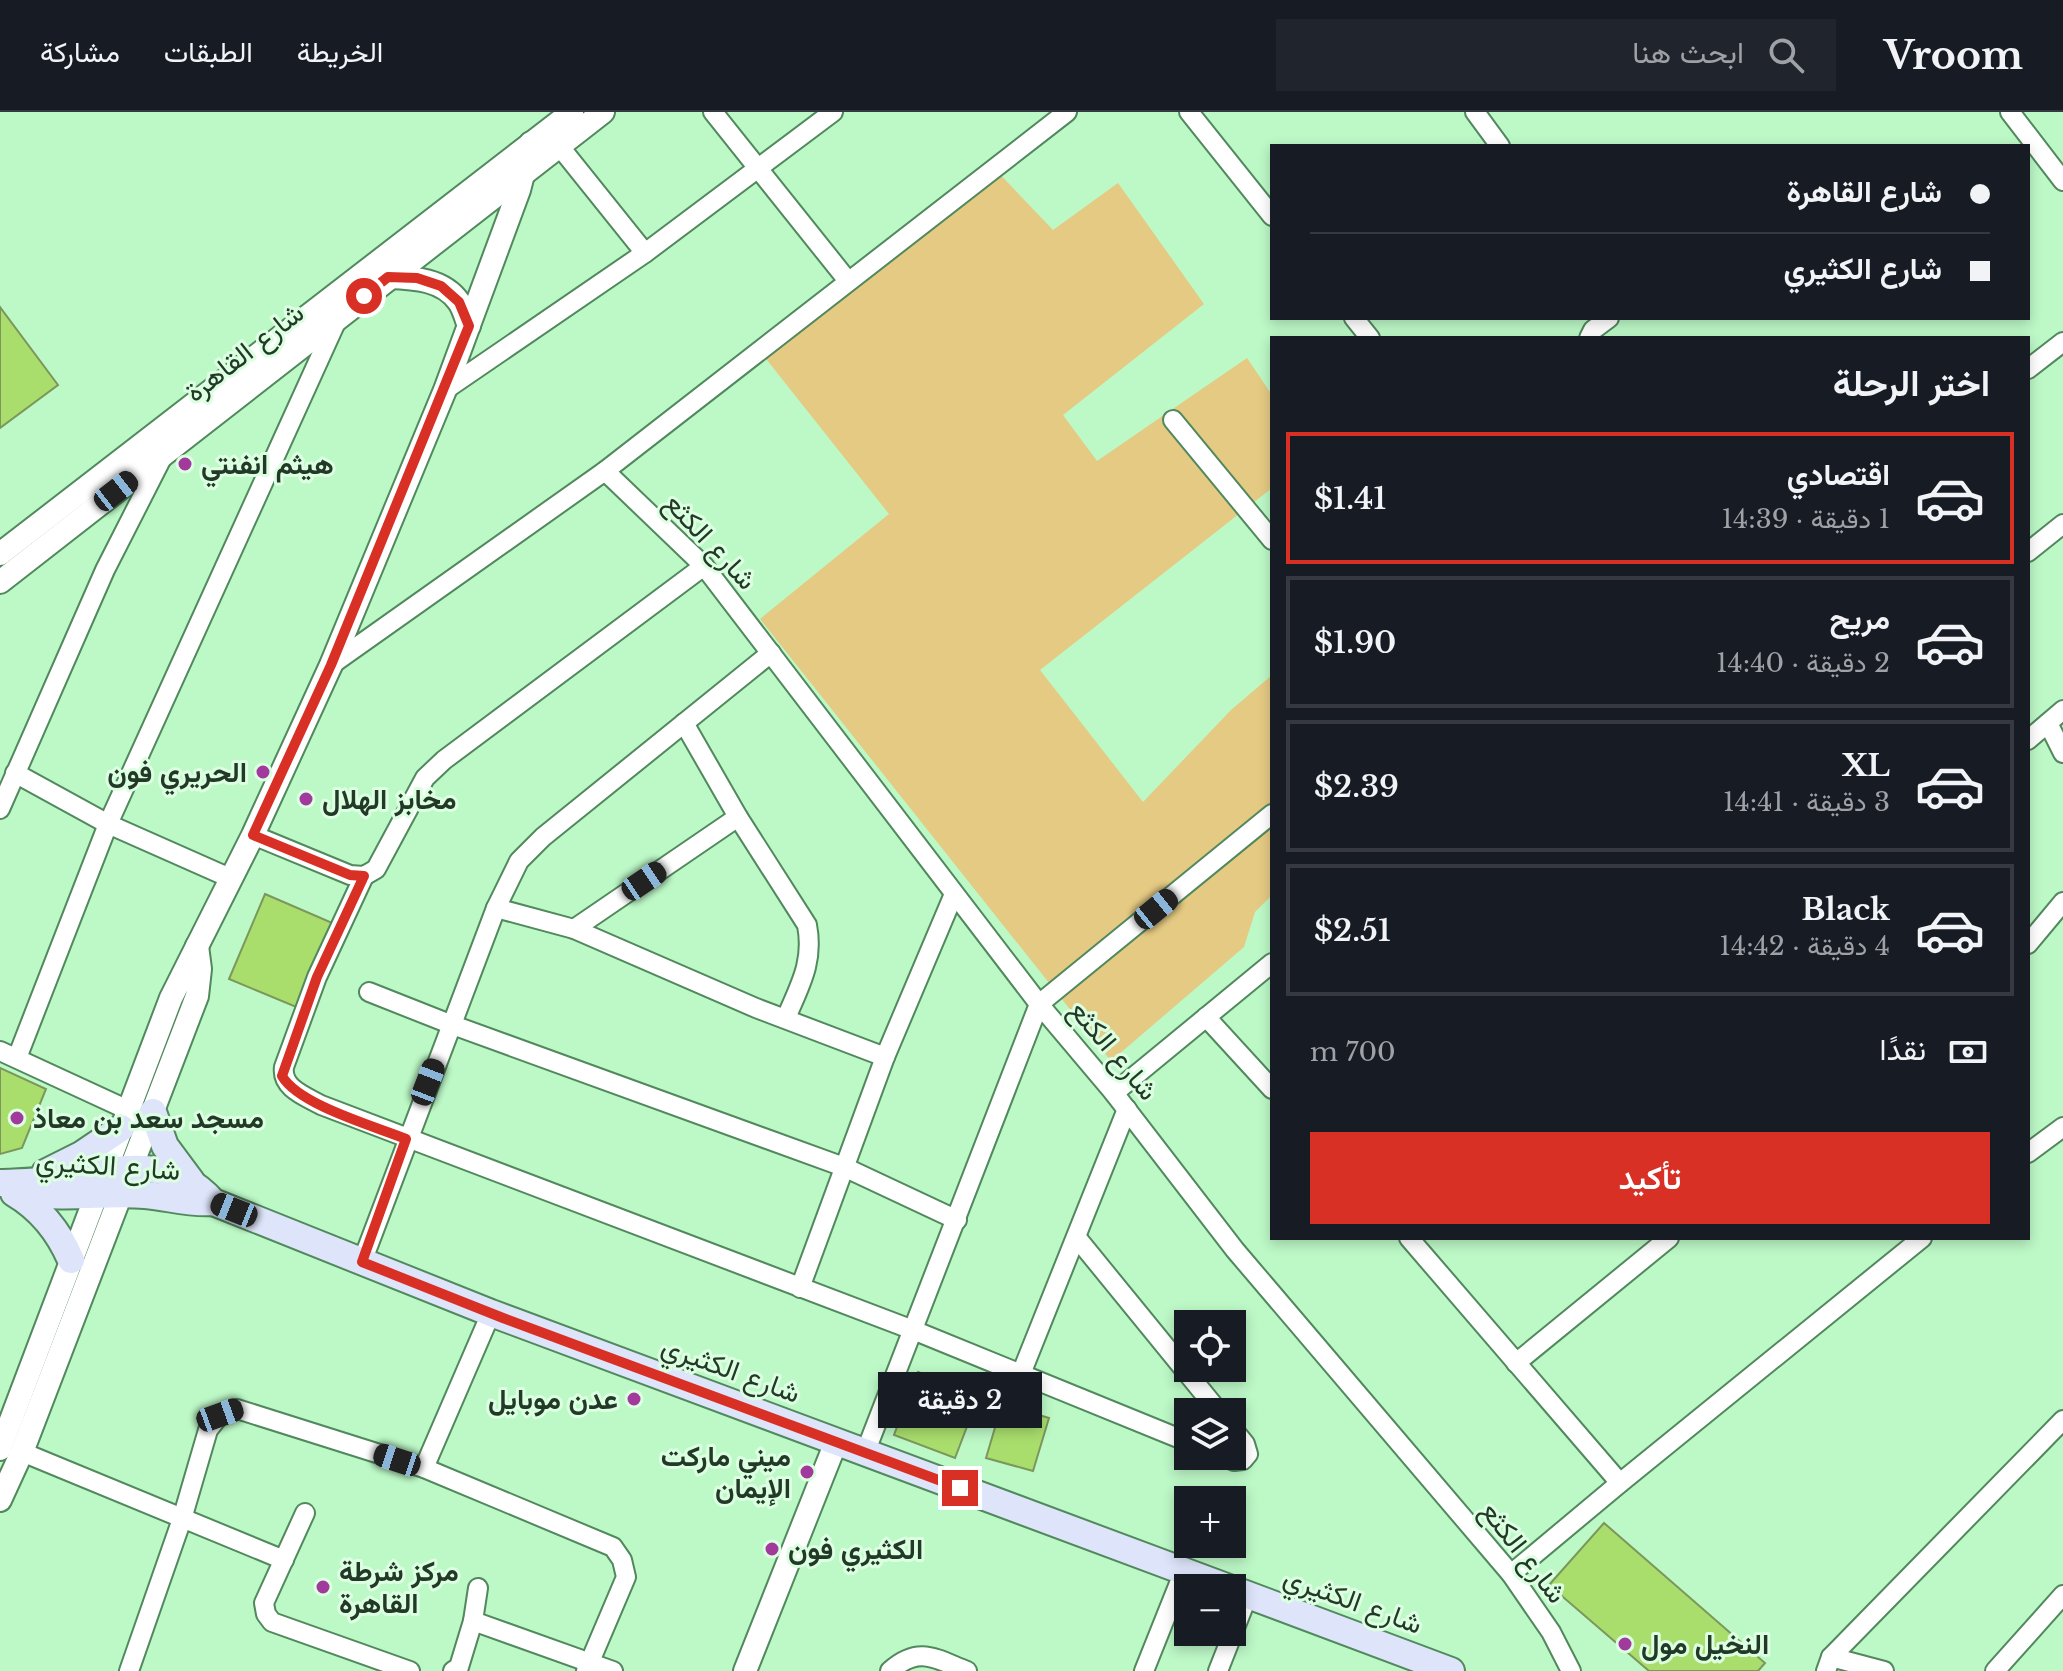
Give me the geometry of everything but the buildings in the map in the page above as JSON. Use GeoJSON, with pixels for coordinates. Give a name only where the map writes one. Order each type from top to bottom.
{"type":"FeatureCollection","features":[{"type":"Feature","properties":{"kind":"main road"},"geometry":{"type":"LineString","coordinates":[[71,1260],[65,1244],[45,1217],[9,1186],[81,1155],[134,1117],[165,1146],[194,1183]]}},
{"type":"Feature","properties":{"kind":"main road","name":"شارع الكثيري"},"geometry":{"type":"LineString","coordinates":[[107,1188],[132,1168],[166,1172],[194,1183],[213,1202],[491,1313],[1192,1574]]}},
{"type":"Feature","properties":{"kind":"main road","name":"شارع الكثيري"},"geometry":{"type":"LineString","coordinates":[[9,1186],[107,1188],[191,1203],[213,1202]]}},
{"type":"Feature","properties":{"kind":"main road","name":"شارع الكثيري"},"geometry":{"type":"LineString","coordinates":[[1246,1595],[1451,1671]]}},
{"type":"Feature","properties":{"kind":"street","name":"شارع القاهرة"},"geometry":{"type":"LineString","coordinates":[[0,554],[546,140],[572,112]]}},
{"type":"Feature","properties":{"kind":"street","name":"شارع القاهرة"},"geometry":{"type":"LineString","coordinates":[[546,140],[603,112]]}},
{"type":"Feature","properties":{"kind":"street"},"geometry":{"type":"LineString","coordinates":[[713,112],[848,281]]}},
{"type":"Feature","properties":{"kind":"street"},"geometry":{"type":"LineString","coordinates":[[445,390],[645,253],[833,112]]}},
{"type":"Feature","properties":{"kind":"street"},"geometry":{"type":"LineString","coordinates":[[331,665],[605,471],[1067,112]]}},
{"type":"Feature","properties":{"kind":"street"},"geometry":{"type":"LineString","coordinates":[[1189,112],[1270,213]]}},
{"type":"Feature","properties":{"kind":"street"},"geometry":{"type":"LineString","coordinates":[[1475,112],[1499,144]]}},
{"type":"Feature","properties":{"kind":"street"},"geometry":{"type":"LineString","coordinates":[[2010,112],[2063,181]]}},
{"type":"Feature","properties":{"kind":"street"},"geometry":{"type":"LineString","coordinates":[[11,1450],[134,1117],[197,996],[200,969],[197,946],[253,835],[331,665],[445,390],[525,172],[546,140],[645,253]]}},
{"type":"Feature","properties":{"kind":"street","name":"شارع القاهرة"},"geometry":{"type":"LineString","coordinates":[[0,582],[525,172]]}},
{"type":"Feature","properties":{"kind":"street"},"geometry":{"type":"LineString","coordinates":[[388,277],[417,278],[441,286],[459,302],[469,326]]}},
{"type":"Feature","properties":{"kind":"street"},"geometry":{"type":"LineString","coordinates":[[134,1117],[8,1054],[108,824],[340,315]]}},
{"type":"Feature","properties":{"kind":"street"},"geometry":{"type":"LineString","coordinates":[[1356,320],[1368,336]]}},
{"type":"Feature","properties":{"kind":"street"},"geometry":{"type":"LineString","coordinates":[[1590,336],[1606,320]]}},
{"type":"Feature","properties":{"kind":"street"},"geometry":{"type":"LineString","coordinates":[[2030,367],[2063,342]]}},
{"type":"Feature","properties":{"kind":"street"},"geometry":{"type":"LineString","coordinates":[[1173,420],[1270,538]]}},
{"type":"Feature","properties":{"kind":"street"},"geometry":{"type":"LineString","coordinates":[[0,809],[105,570],[163,455]]}},
{"type":"Feature","properties":{"kind":"street","name":"شارع الكثع"},"geometry":{"type":"LineString","coordinates":[[605,471],[704,566],[1039,1004],[1127,1109],[1235,1250],[1511,1574],[1551,1632],[1571,1671]]}},
{"type":"Feature","properties":{"kind":"street"},"geometry":{"type":"LineString","coordinates":[[2030,550],[2063,524]]}},
{"type":"Feature","properties":{"kind":"street"},"geometry":{"type":"LineString","coordinates":[[253,835],[350,875],[364,876],[376,869],[425,778],[444,760],[704,566]]}},
{"type":"Feature","properties":{"kind":"street"},"geometry":{"type":"LineString","coordinates":[[362,1262],[450,1024],[496,908],[519,861],[771,653]]}},
{"type":"Feature","properties":{"kind":"street"},"geometry":{"type":"LineString","coordinates":[[2030,738],[2063,710]]}},
{"type":"Feature","properties":{"kind":"street"},"geometry":{"type":"LineString","coordinates":[[684,723],[738,817],[807,925],[810,960],[786,1018]]}},
{"type":"Feature","properties":{"kind":"street"},"geometry":{"type":"LineString","coordinates":[[2048,723],[2063,753]]}},
{"type":"Feature","properties":{"kind":"street"},"geometry":{"type":"LineString","coordinates":[[15,773],[108,824],[230,878]]}},
{"type":"Feature","properties":{"kind":"street"},"geometry":{"type":"LineString","coordinates":[[865,1453],[1039,1004],[1270,816]]}},
{"type":"Feature","properties":{"kind":"street"},"geometry":{"type":"LineString","coordinates":[[574,929],[738,817]]}},
{"type":"Feature","properties":{"kind":"street"},"geometry":{"type":"LineString","coordinates":[[364,876],[317,977],[282,1076],[287,1085],[321,1105],[406,1139],[913,1330],[1174,1436]]}},
{"type":"Feature","properties":{"kind":"street"},"geometry":{"type":"LineString","coordinates":[[800,1288],[885,1057],[954,894]]}},
{"type":"Feature","properties":{"kind":"street"},"geometry":{"type":"LineString","coordinates":[[2030,942],[2063,902]]}},
{"type":"Feature","properties":{"kind":"street"},"geometry":{"type":"LineString","coordinates":[[496,908],[574,929],[756,1008],[885,1057]]}},
{"type":"Feature","properties":{"kind":"street"},"geometry":{"type":"LineString","coordinates":[[1114,1093],[1270,965]]}},
{"type":"Feature","properties":{"kind":"street"},"geometry":{"type":"LineString","coordinates":[[369,992],[844,1167],[957,1220]]}},
{"type":"Feature","properties":{"kind":"street"},"geometry":{"type":"LineString","coordinates":[[1206,1017],[1270,1087]]}},
{"type":"Feature","properties":{"kind":"street"},"geometry":{"type":"LineString","coordinates":[[1021,1374],[1127,1109]]}},
{"type":"Feature","properties":{"kind":"street"},"geometry":{"type":"LineString","coordinates":[[132,1168],[134,1117]]}},
{"type":"Feature","properties":{"kind":"street"},"geometry":{"type":"LineString","coordinates":[[2030,1152],[2063,1127]]}},
{"type":"Feature","properties":{"kind":"street"},"geometry":{"type":"LineString","coordinates":[[0,1500],[11,1450],[71,1260],[107,1188]]}},
{"type":"Feature","properties":{"kind":"street"},"geometry":{"type":"LineString","coordinates":[[1077,1238],[1208,1398]]}},
{"type":"Feature","properties":{"kind":"street"},"geometry":{"type":"LineString","coordinates":[[1413,1240],[1620,1483]]}},
{"type":"Feature","properties":{"kind":"street"},"geometry":{"type":"LineString","coordinates":[[1516,1363],[1667,1240]]}},
{"type":"Feature","properties":{"kind":"street"},"geometry":{"type":"LineString","coordinates":[[1511,1574],[1920,1240]]}},
{"type":"Feature","properties":{"kind":"street"},"geometry":{"type":"LineString","coordinates":[[424,1468],[491,1313]]}},
{"type":"Feature","properties":{"kind":"street"},"geometry":{"type":"LineString","coordinates":[[129,1671],[182,1519],[208,1430],[220,1415],[237,1409],[424,1468],[613,1547],[622,1560],[626,1577],[588,1666]]}},
{"type":"Feature","properties":{"kind":"street"},"geometry":{"type":"LineString","coordinates":[[1828,1664],[2063,1420]]}},
{"type":"Feature","properties":{"kind":"street"},"geometry":{"type":"LineString","coordinates":[[745,1671],[836,1442]]}},
{"type":"Feature","properties":{"kind":"street"},"geometry":{"type":"LineString","coordinates":[[11,1450],[284,1560]]}},
{"type":"Feature","properties":{"kind":"street"},"geometry":{"type":"LineString","coordinates":[[305,1513],[264,1603],[266,1614],[272,1622],[410,1671]]}},
{"type":"Feature","properties":{"kind":"street"},"geometry":{"type":"LineString","coordinates":[[1144,1671],[1184,1571]]}},
{"type":"Feature","properties":{"kind":"street"},"geometry":{"type":"LineString","coordinates":[[453,1671],[459,1667],[473,1621],[478,1588]]}},
{"type":"Feature","properties":{"kind":"street"},"geometry":{"type":"LineString","coordinates":[[1995,1671],[2063,1595]]}},
{"type":"Feature","properties":{"kind":"street"},"geometry":{"type":"LineString","coordinates":[[473,1621],[588,1666],[613,1671]]}},
{"type":"Feature","properties":{"kind":"street"},"geometry":{"type":"LineString","coordinates":[[1218,1671],[1224,1646]]}},
{"type":"Feature","properties":{"kind":"street"},"geometry":{"type":"LineString","coordinates":[[890,1671],[902,1660],[923,1654],[967,1671]]}},
{"type":"Feature","properties":{"kind":"street"},"geometry":{"type":"LineString","coordinates":[[1828,1664],[1884,1671]]}},
{"type":"Feature","properties":{"kind":"shaded area"},"geometry":{"type":"Polygon","coordinates":[[[992,166],[1053,230],[1118,183],[1204,304],[1063,415],[1097,461],[1247,358],[1270,392],[1270,490],[1040,670],[1143,802],[1231,710],[1270,677],[1270,897],[1255,912],[1244,947],[1111,1061],[760,619],[889,514],[759,350],[992,166]]]}},
{"type":"Feature","properties":{"kind":"place","name":"هيثم انفنتي"},"geometry":{"type":"Point","coordinates":[185,464]}},
{"type":"Feature","properties":{"kind":"place","name":"الحريري فون"},"geometry":{"type":"Point","coordinates":[263,772]}},
{"type":"Feature","properties":{"kind":"place","name":"مخابز الهلال"},"geometry":{"type":"Point","coordinates":[306,799]}},
{"type":"Feature","properties":{"kind":"place","name":"مسجد سعد بن معاذ"},"geometry":{"type":"Point","coordinates":[17,1118]}},
{"type":"Feature","properties":{"kind":"place","name":"عدن موبايل"},"geometry":{"type":"Point","coordinates":[634,1399]}},
{"type":"Feature","properties":{"kind":"place","name":"ميني ماركت الإيمان"},"geometry":{"type":"Point","coordinates":[807,1472]}},
{"type":"Feature","properties":{"kind":"place","name":"الكثيري فون"},"geometry":{"type":"Point","coordinates":[772,1549]}},
{"type":"Feature","properties":{"kind":"place","name":"مركز شرطة القاهرة"},"geometry":{"type":"Point","coordinates":[323,1587]}},
{"type":"Feature","properties":{"kind":"place","name":"النخيل مول"},"geometry":{"type":"Point","coordinates":[1625,1644]}},
{"type":"Feature","properties":{"kind":"route"},"geometry":{"type":"LineString","coordinates":[[364,296],[388,277],[417,278],[441,286],[459,302],[469,326],[331,665],[253,835],[350,875],[364,876],[317,977],[282,1076],[287,1085],[321,1105],[406,1139],[362,1262],[503,1318],[960,1488]]}}]}
